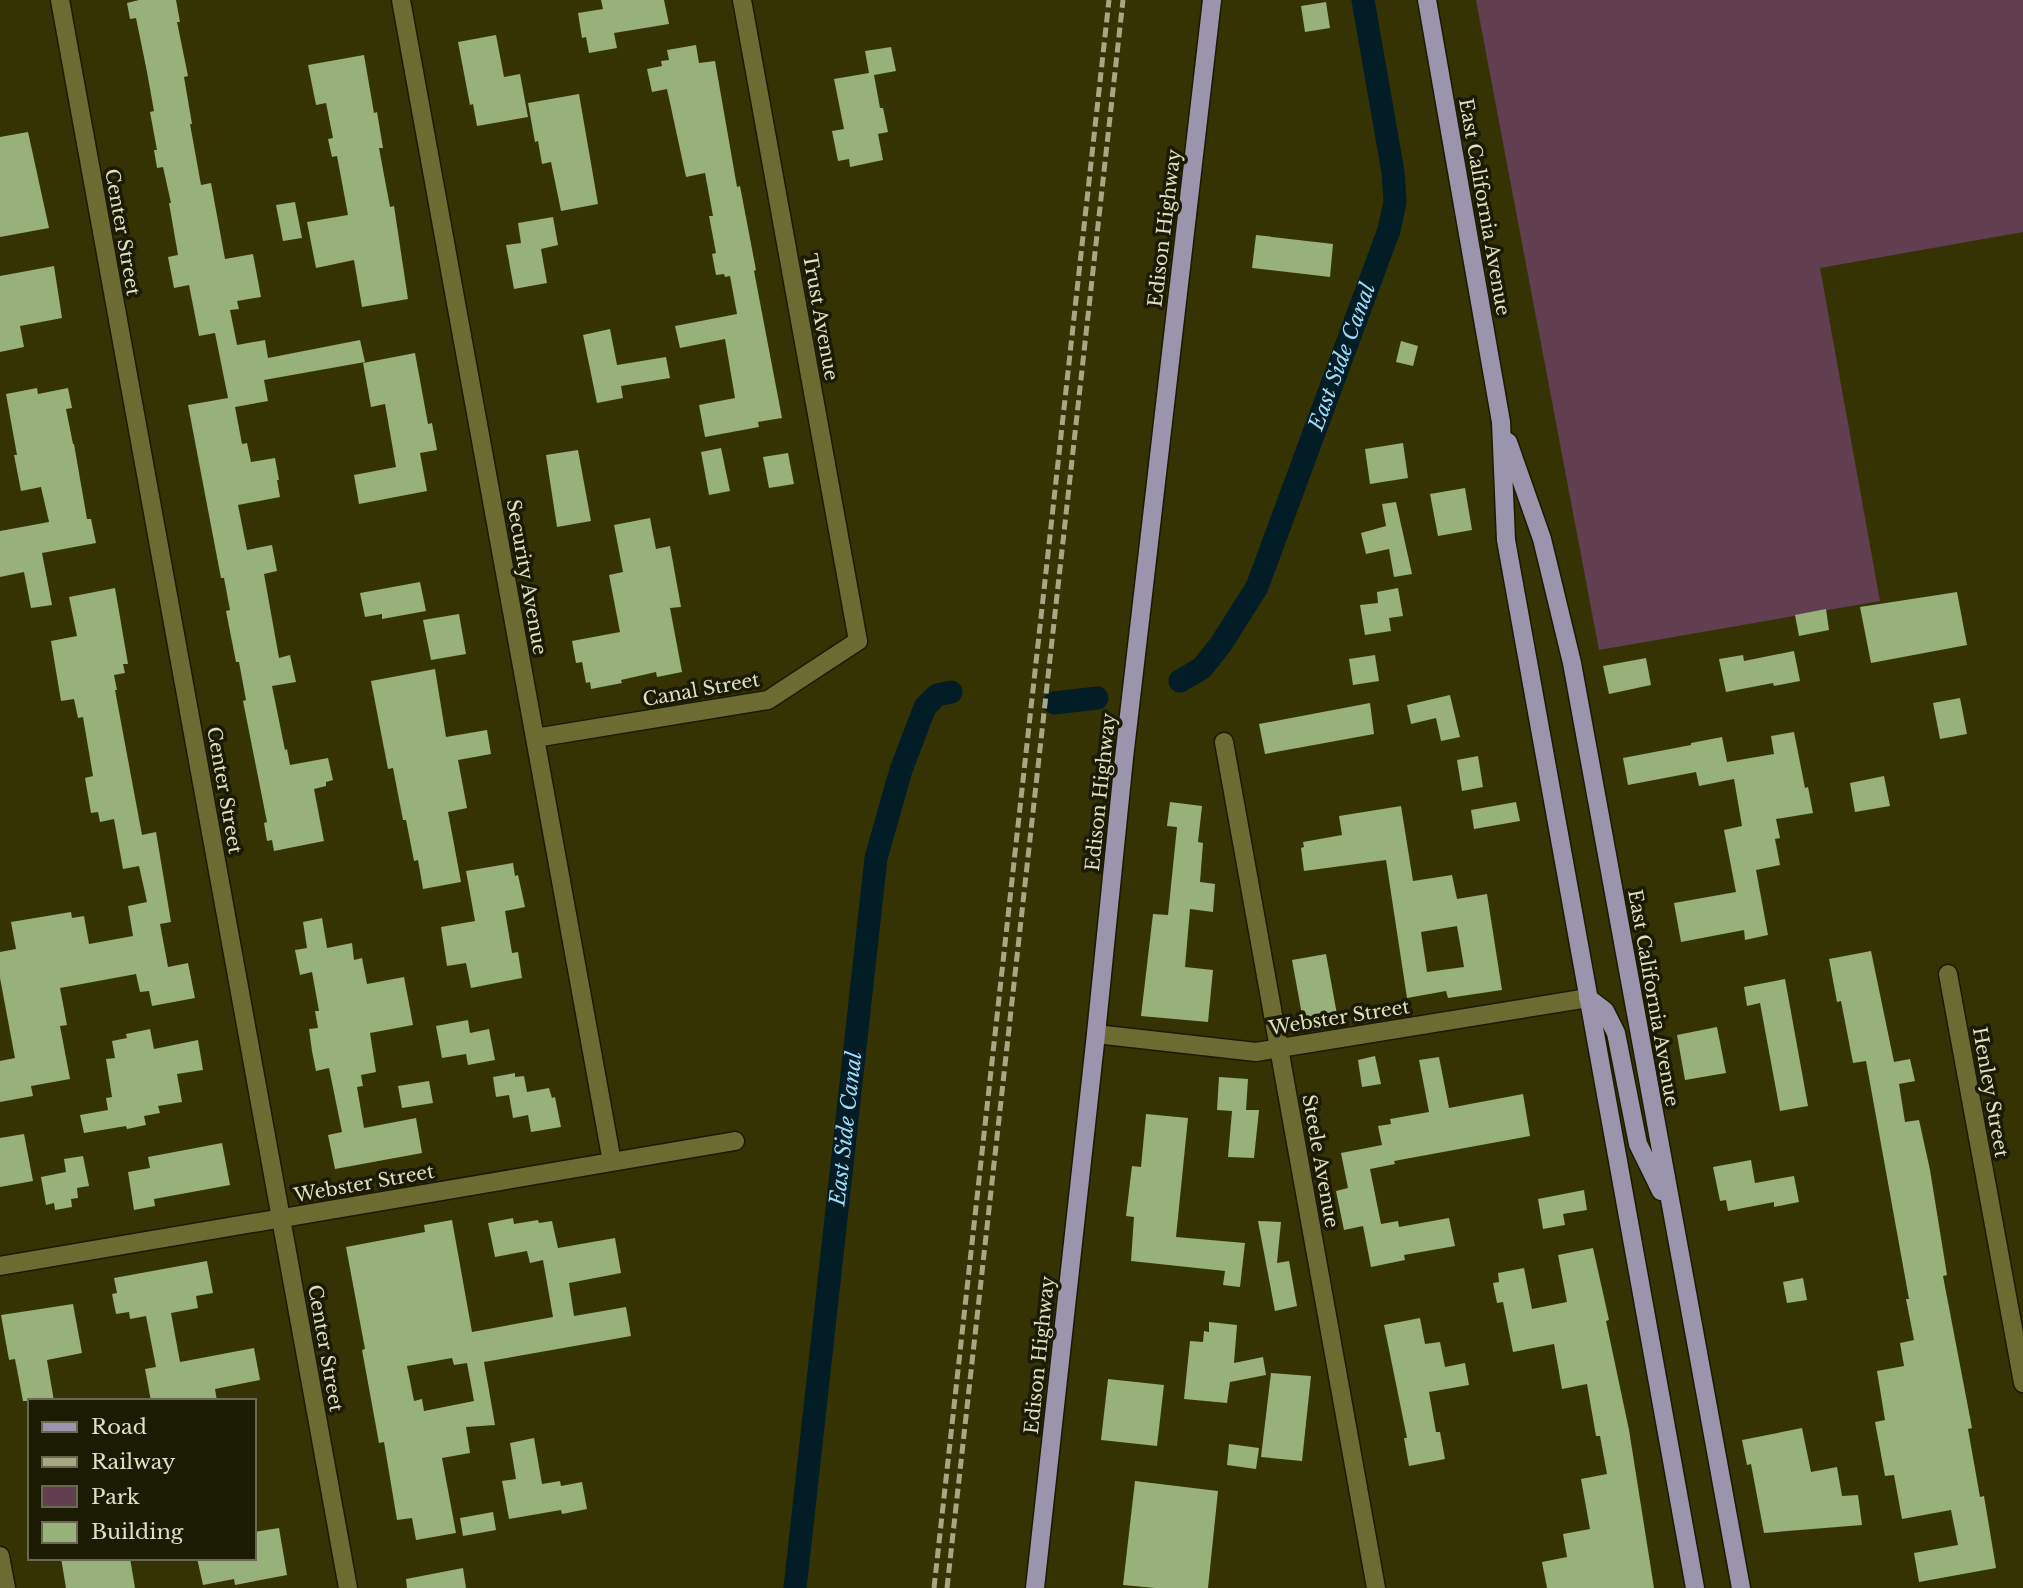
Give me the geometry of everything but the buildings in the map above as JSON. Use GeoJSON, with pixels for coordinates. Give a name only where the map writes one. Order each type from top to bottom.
{"type":"FeatureCollection","features":[{"type":"Feature","properties":{"kind":"main road","name":"Edison Highway"},"geometry":{"type":"LineString","coordinates":[[1035,1588],[1124,758],[1212,0]]}},
{"type":"Feature","properties":{"kind":"main road","name":"East California Avenue"},"geometry":{"type":"LineString","coordinates":[[1427,0],[1501,422],[1506,540],[1695,1588]]}},
{"type":"Feature","properties":{"kind":"main road","name":"East California Avenue"},"geometry":{"type":"LineString","coordinates":[[1501,422],[1542,539],[1572,663],[1741,1588]]}},
{"type":"Feature","properties":{"kind":"main road"},"geometry":{"type":"LineString","coordinates":[[1588,999],[1605,1011],[1616,1033],[1638,1144],[1672,1213]]}},
{"type":"Feature","properties":{"kind":"street","name":"Center Street"},"geometry":{"type":"LineString","coordinates":[[60,0],[348,1588]]}},
{"type":"Feature","properties":{"kind":"street","name":"Security Avenue"},"geometry":{"type":"LineString","coordinates":[[401,0],[612,1162]]}},
{"type":"Feature","properties":{"kind":"street","name":"Trust Avenue"},"geometry":{"type":"LineString","coordinates":[[742,0],[858,641]]}},
{"type":"Feature","properties":{"kind":"street","name":"Canal Street"},"geometry":{"type":"LineString","coordinates":[[535,738],[768,701],[858,641]]}},
{"type":"Feature","properties":{"kind":"street","name":"Steele Avenue"},"geometry":{"type":"LineString","coordinates":[[1224,742],[1376,1588]]}},
{"type":"Feature","properties":{"kind":"street","name":"Henley Street"},"geometry":{"type":"LineString","coordinates":[[1948,974],[2023,1383]]}},
{"type":"Feature","properties":{"kind":"street","name":"Webster Street"},"geometry":{"type":"LineString","coordinates":[[1096,1034],[1256,1052],[1588,999]]}},
{"type":"Feature","properties":{"kind":"street","name":"Webster Street"},"geometry":{"type":"LineString","coordinates":[[0,1266],[734,1141]]}},
{"type":"Feature","properties":{"kind":"street"},"geometry":{"type":"LineString","coordinates":[[0,1556],[6,1588]]}},
{"type":"Feature","properties":{"kind":"green space"},"geometry":{"type":"Polygon","coordinates":[[[1476,0],[2023,0],[2023,232],[1820,268],[1880,601],[1599,650],[1476,0]]]}},
{"type":"Feature","properties":{"kind":"waterway","name":"East Side Canal"},"geometry":{"type":"LineString","coordinates":[[1180,681],[1202,668],[1221,644],[1257,587],[1389,230],[1395,202],[1393,172],[1363,0]]}},
{"type":"Feature","properties":{"kind":"waterway","name":"East Side Canal"},"geometry":{"type":"LineString","coordinates":[[795,1588],[876,858],[901,770],[925,707],[937,695],[951,692]]}},
{"type":"Feature","properties":{"kind":"waterway","name":"East Side Canal"},"geometry":{"type":"LineString","coordinates":[[1054,703],[1097,698]]}},
{"type":"Feature","properties":{"kind":"railway"},"geometry":{"type":"LineString","coordinates":[[934,1588],[1109,0]]}},
{"type":"Feature","properties":{"kind":"railway"},"geometry":{"type":"LineString","coordinates":[[947,1588],[1123,0]]}}]}
